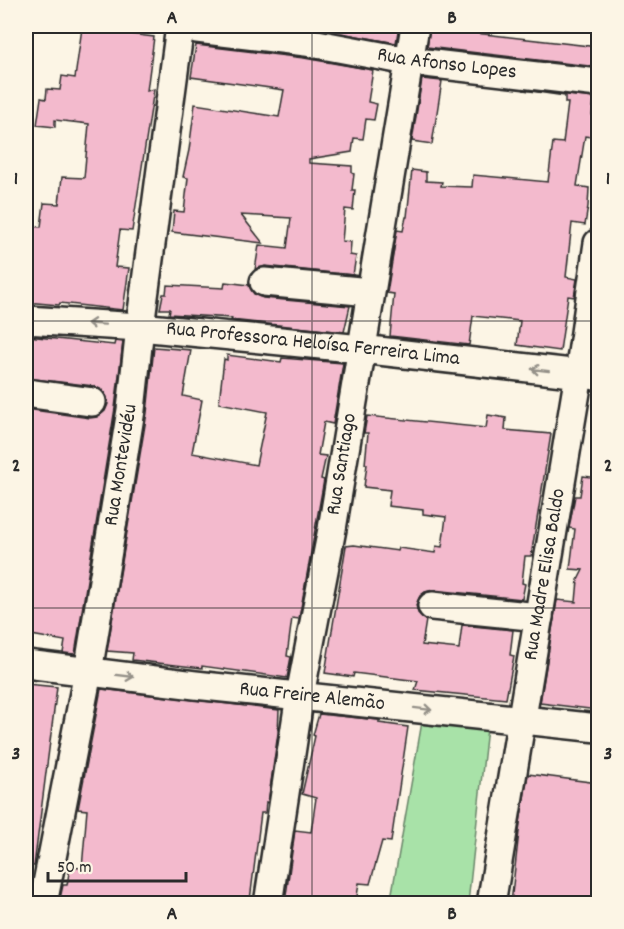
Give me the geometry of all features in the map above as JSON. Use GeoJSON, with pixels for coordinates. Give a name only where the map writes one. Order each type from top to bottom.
{"type":"FeatureCollection","features":[{"type":"Feature","properties":{"kind":"street","name":"Rua Montevidéu"},"geometry":{"type":"LineString","coordinates":[[44,903],[88,672],[131,410],[180,26]]}},
{"type":"Feature","properties":{"kind":"street","name":"Rua Afonso Lopes"},"geometry":{"type":"LineString","coordinates":[[189,26],[197,29],[306,42],[408,61],[598,83]]}},
{"type":"Feature","properties":{"kind":"street","name":"Rua Santiago"},"geometry":{"type":"LineString","coordinates":[[268,903],[300,695],[332,529],[415,26]]}},
{"type":"Feature","properties":{"kind":"street","name":"Rua Madre Elisa Baldo"},"geometry":{"type":"LineString","coordinates":[[491,903],[539,618],[589,375],[598,243]]}},
{"type":"Feature","properties":{"kind":"street"},"geometry":{"type":"LineString","coordinates":[[264,282],[370,292]]}},
{"type":"Feature","properties":{"kind":"street","name":"Rua Professora Heloísa Ferreira Lima"},"geometry":{"type":"LineString","coordinates":[[26,320],[140,327],[589,375]]}},
{"type":"Feature","properties":{"kind":"street"},"geometry":{"type":"LineString","coordinates":[[26,393],[92,402]]}},
{"type":"Feature","properties":{"kind":"street"},"geometry":{"type":"LineString","coordinates":[[432,606],[539,618]]}},
{"type":"Feature","properties":{"kind":"street","name":"Rua Freire Alemão"},"geometry":{"type":"LineString","coordinates":[[26,664],[598,728]]}},
{"type":"Feature","properties":{"kind":"green space"},"geometry":{"type":"Polygon","coordinates":[[[422,722],[487,728],[468,903],[390,904],[422,722]]]}},
{"type":"Feature","properties":{"kind":"building"},"geometry":{"type":"Polygon","coordinates":[[[301,26],[399,26],[396,43],[301,26]]]}},
{"type":"Feature","properties":{"kind":"building"},"geometry":{"type":"Polygon","coordinates":[[[430,26],[436,26],[439,29],[598,47],[598,67],[427,47],[430,26]]]}},
{"type":"Feature","properties":{"kind":"building"},"geometry":{"type":"Polygon","coordinates":[[[82,28],[154,37],[147,91],[154,89],[132,231],[120,230],[115,267],[129,268],[123,310],[26,302],[26,226],[41,227],[44,203],[59,204],[62,177],[84,178],[89,124],[55,120],[55,127],[37,125],[41,98],[46,99],[47,89],[60,90],[62,76],[75,78],[82,28]]]}},
{"type":"Feature","properties":{"kind":"building"},"geometry":{"type":"Polygon","coordinates":[[[196,45],[304,58],[373,70],[368,102],[377,104],[374,120],[366,119],[363,139],[354,138],[352,152],[309,159],[309,163],[352,166],[354,174],[352,190],[355,190],[353,210],[345,209],[342,241],[351,242],[350,255],[356,256],[353,275],[265,266],[255,270],[259,245],[287,248],[291,218],[241,215],[263,243],[172,232],[174,211],[184,212],[188,178],[183,177],[195,104],[279,117],[284,90],[191,77],[196,45]]]}},
{"type":"Feature","properties":{"kind":"building"},"geometry":{"type":"Polygon","coordinates":[[[422,79],[442,81],[432,144],[412,141],[422,79]]]}},
{"type":"Feature","properties":{"kind":"building"},"geometry":{"type":"Polygon","coordinates":[[[523,90],[594,98],[592,115],[598,116],[598,138],[585,136],[577,186],[589,188],[588,206],[585,225],[572,223],[566,277],[577,279],[574,297],[568,296],[560,351],[517,345],[520,321],[473,316],[469,345],[390,336],[394,294],[387,293],[397,230],[403,231],[407,217],[412,170],[426,172],[426,181],[442,182],[441,186],[472,187],[473,175],[548,182],[553,142],[563,143],[568,103],[565,103],[565,96],[523,90]]]}},
{"type":"Feature","properties":{"kind":"building"},"geometry":{"type":"Polygon","coordinates":[[[225,282],[249,285],[254,294],[263,298],[350,306],[344,332],[231,320],[232,318],[169,314],[170,309],[160,309],[167,285],[224,288],[225,282]]]}},
{"type":"Feature","properties":{"kind":"building"},"geometry":{"type":"Polygon","coordinates":[[[27,336],[114,345],[115,341],[123,342],[115,408],[75,654],[63,653],[65,641],[26,634],[26,409],[97,417],[105,411],[108,404],[107,397],[102,390],[94,386],[26,378],[27,336]]]}},
{"type":"Feature","properties":{"kind":"building"},"geometry":{"type":"Polygon","coordinates":[[[154,347],[191,350],[183,396],[202,400],[192,453],[256,465],[267,412],[219,403],[224,359],[227,360],[227,355],[281,362],[282,358],[343,363],[333,424],[324,422],[318,455],[326,456],[321,479],[324,480],[299,619],[292,618],[287,656],[291,657],[287,678],[202,666],[202,668],[132,660],[133,653],[107,651],[147,413],[154,347]]]}},
{"type":"Feature","properties":{"kind":"building"},"geometry":{"type":"Polygon","coordinates":[[[488,415],[506,418],[505,430],[551,434],[531,556],[525,556],[522,583],[525,584],[522,599],[433,590],[420,596],[416,605],[418,613],[426,620],[422,645],[459,649],[462,625],[513,630],[510,655],[514,656],[506,699],[415,690],[418,681],[354,673],[353,677],[325,673],[346,546],[398,551],[399,548],[435,553],[436,546],[442,547],[446,517],[423,514],[423,510],[388,506],[390,490],[364,487],[368,433],[364,433],[367,416],[486,428],[488,415]]]}},
{"type":"Feature","properties":{"kind":"building"},"geometry":{"type":"Polygon","coordinates":[[[583,476],[598,478],[598,710],[540,703],[557,600],[576,602],[578,580],[583,570],[570,569],[575,529],[569,528],[575,496],[580,496],[583,476]]]}},
{"type":"Feature","properties":{"kind":"building"},"geometry":{"type":"Polygon","coordinates":[[[26,684],[57,687],[34,866],[26,866],[26,684]]]}},
{"type":"Feature","properties":{"kind":"building"},"geometry":{"type":"Polygon","coordinates":[[[101,689],[279,710],[268,803],[266,802],[265,813],[261,813],[250,900],[245,900],[244,903],[59,903],[63,885],[67,885],[70,867],[82,868],[87,810],[78,809],[101,689]]]}},
{"type":"Feature","properties":{"kind":"building"},"geometry":{"type":"Polygon","coordinates":[[[319,714],[379,720],[379,723],[408,727],[391,842],[382,841],[370,884],[359,883],[356,903],[333,900],[333,903],[285,903],[295,830],[311,832],[316,798],[302,794],[319,714]]]}},
{"type":"Feature","properties":{"kind":"building"},"geometry":{"type":"Polygon","coordinates":[[[528,774],[598,783],[598,903],[511,903],[528,774]]]}}]}
